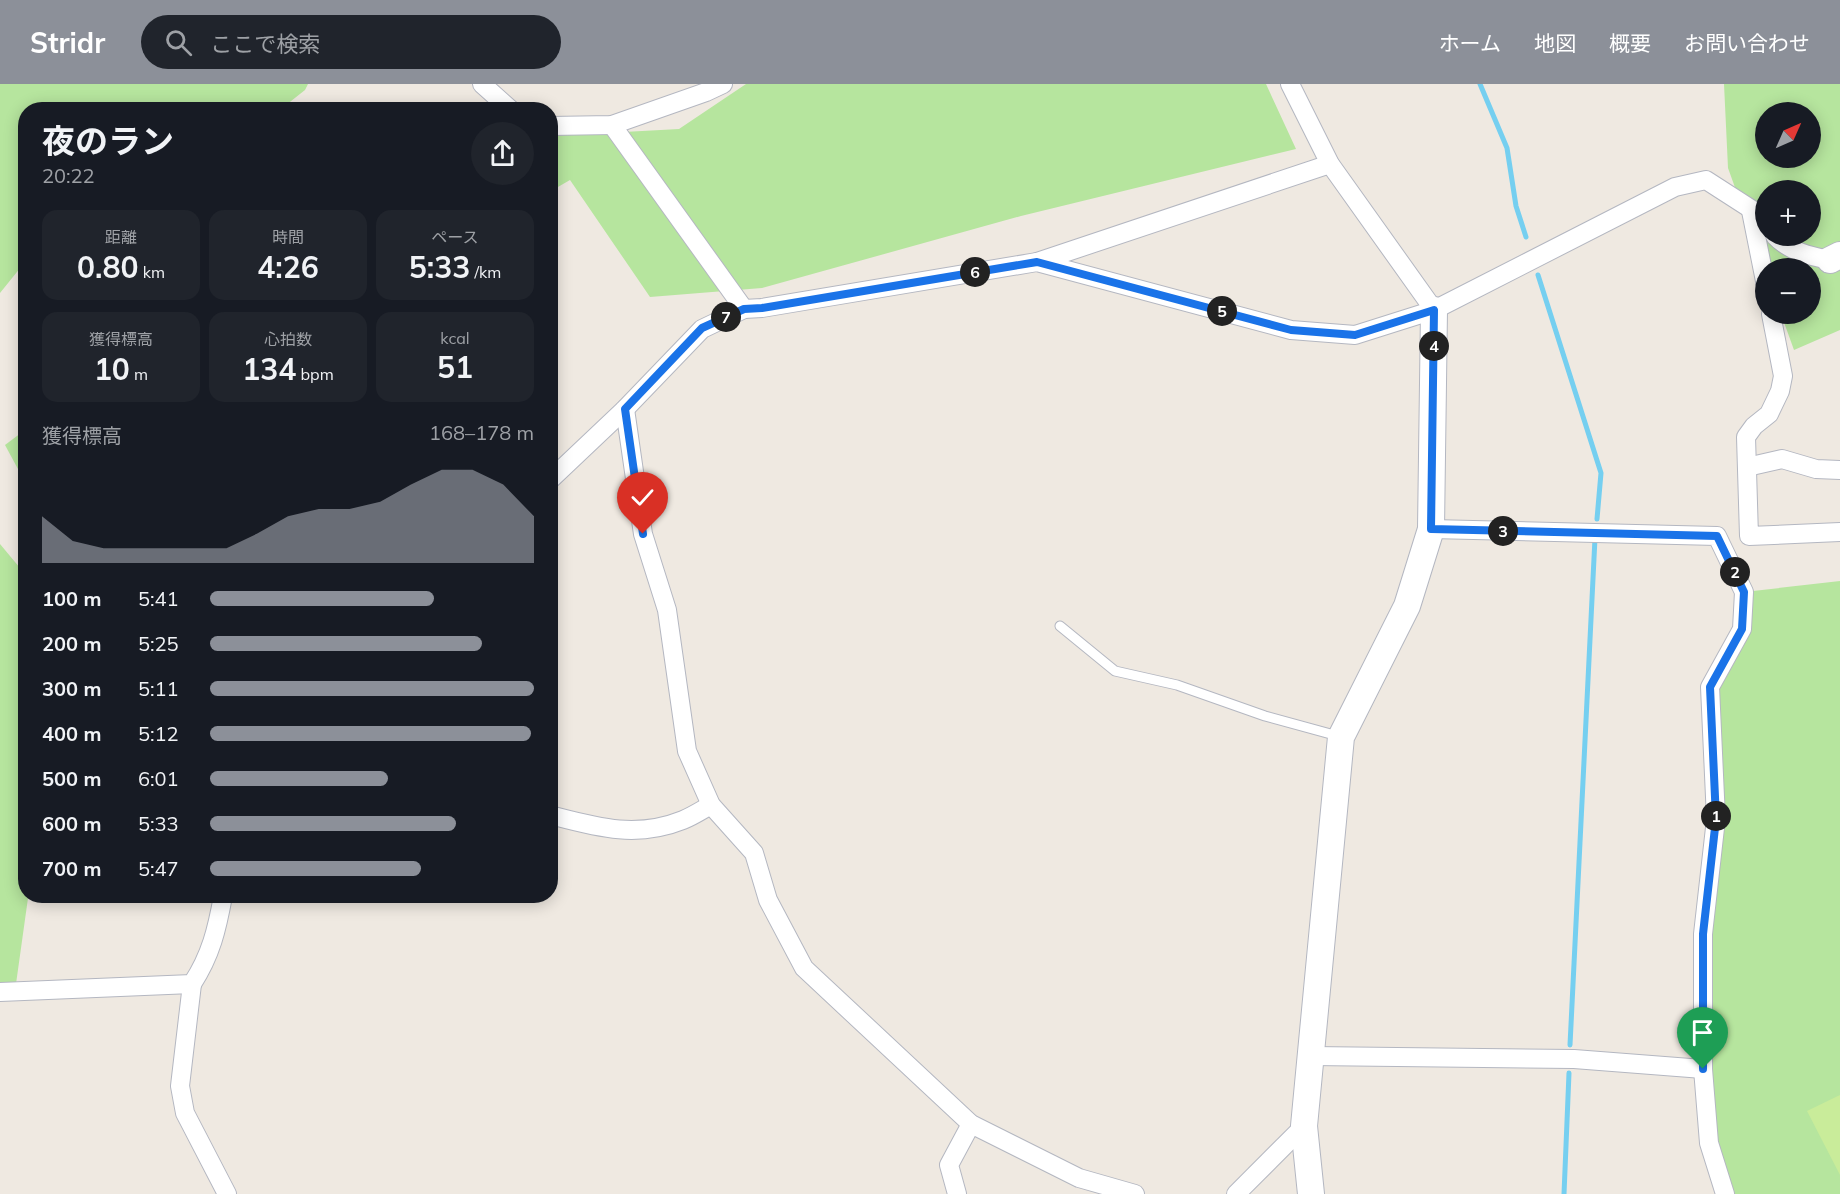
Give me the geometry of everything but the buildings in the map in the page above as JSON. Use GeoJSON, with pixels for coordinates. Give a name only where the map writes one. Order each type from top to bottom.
{"type":"FeatureCollection","features":[{"type":"Feature","properties":{"kind":"street"},"geometry":{"type":"LineString","coordinates":[[482,84],[502,102]]}},
{"type":"Feature","properties":{"kind":"street"},"geometry":{"type":"LineString","coordinates":[[558,126],[612,124],[723,84]]}},
{"type":"Feature","properties":{"kind":"street"},"geometry":{"type":"LineString","coordinates":[[1290,84],[1330,164],[1434,310],[1431,529],[1407,606],[1341,737],[1304,1126],[1311,1194]]}},
{"type":"Feature","properties":{"kind":"street"},"geometry":{"type":"LineString","coordinates":[[612,124],[744,309]]}},
{"type":"Feature","properties":{"kind":"street"},"geometry":{"type":"LineString","coordinates":[[558,472],[625,409],[702,328],[744,309],[762,308],[1037,262],[1330,164]]}},
{"type":"Feature","properties":{"kind":"street"},"geometry":{"type":"LineString","coordinates":[[1037,262],[1291,330],[1355,335],[1434,310],[1675,187],[1706,180],[1755,213]]}},
{"type":"Feature","properties":{"kind":"street"},"geometry":{"type":"LineString","coordinates":[[1751,209],[1761,258]]}},
{"type":"Feature","properties":{"kind":"street"},"geometry":{"type":"LineString","coordinates":[[1787,246],[1806,255],[1835,258]]}},
{"type":"Feature","properties":{"kind":"street"},"geometry":{"type":"LineString","coordinates":[[1773,324],[1783,376],[1780,392],[1769,414],[1754,426],[1746,437],[1749,536],[1840,532]]}},
{"type":"Feature","properties":{"kind":"street"},"geometry":{"type":"LineString","coordinates":[[625,409],[643,534],[667,610],[687,751],[711,805],[754,853],[768,900],[804,968],[971,1124],[1079,1178],[1135,1194]]}},
{"type":"Feature","properties":{"kind":"street"},"geometry":{"type":"LineString","coordinates":[[1748,467],[1782,459],[1816,469],[1840,470]]}},
{"type":"Feature","properties":{"kind":"street"},"geometry":{"type":"LineString","coordinates":[[1431,529],[1717,536],[1744,592],[1742,629],[1710,687],[1716,819],[1703,934],[1703,1069],[1708,1143],[1725,1194]]}},
{"type":"Feature","properties":{"kind":"street"},"geometry":{"type":"LineString","coordinates":[[558,817],[600,828],[633,831],[684,820],[711,805]]}},
{"type":"Feature","properties":{"kind":"street"},"geometry":{"type":"LineString","coordinates":[[222,903],[215,939],[201,971],[192,984],[180,1086],[185,1113],[227,1194]]}},
{"type":"Feature","properties":{"kind":"street"},"geometry":{"type":"LineString","coordinates":[[0,992],[192,984]]}},
{"type":"Feature","properties":{"kind":"street"},"geometry":{"type":"LineString","coordinates":[[1311,1056],[1574,1059],[1703,1069]]}},
{"type":"Feature","properties":{"kind":"street"},"geometry":{"type":"LineString","coordinates":[[957,1194],[949,1165],[971,1124]]}},
{"type":"Feature","properties":{"kind":"street"},"geometry":{"type":"LineString","coordinates":[[1236,1194],[1304,1126]]}},
{"type":"Feature","properties":{"kind":"lane"},"geometry":{"type":"LineString","coordinates":[[1060,626],[1115,671],[1177,685],[1265,716],[1341,737]]}},
{"type":"Feature","properties":{"kind":"green space"},"geometry":{"type":"Polygon","coordinates":[[[0,84],[308,84],[305,90],[290,102],[18,102],[18,271],[0,293],[0,84]]]}},
{"type":"Feature","properties":{"kind":"green space"},"geometry":{"type":"Polygon","coordinates":[[[746,84],[1266,84],[1296,149],[1021,216],[762,288],[650,297],[570,180],[558,187],[558,136],[679,129],[746,84]]]}},
{"type":"Feature","properties":{"kind":"green space"},"geometry":{"type":"Polygon","coordinates":[[[1724,84],[1840,84],[1840,330],[1794,350],[1785,324],[1821,324],[1821,258],[1760,258],[1756,246],[1821,246],[1821,180],[1755,180],[1755,243],[1728,168],[1724,84]]]}},
{"type":"Feature","properties":{"kind":"green space"},"geometry":{"type":"Polygon","coordinates":[[[18,435],[18,469],[5,445],[18,435]]]}},
{"type":"Feature","properties":{"kind":"green space"},"geometry":{"type":"Polygon","coordinates":[[[0,544],[18,566],[18,903],[27,903],[15,991],[0,992],[0,544]]]}},
{"type":"Feature","properties":{"kind":"green space"},"geometry":{"type":"Polygon","coordinates":[[[1840,581],[1840,1194],[1725,1194],[1703,1069],[1716,819],[1710,687],[1742,629],[1744,592],[1840,581]]]}},
{"type":"Feature","properties":{"kind":"green space"},"geometry":{"type":"Polygon","coordinates":[[[1840,1095],[1840,1175],[1807,1111],[1840,1095]]]}},
{"type":"Feature","properties":{"kind":"waterway"},"geometry":{"type":"LineString","coordinates":[[1480,84],[1507,148],[1516,206],[1526,237]]}},
{"type":"Feature","properties":{"kind":"waterway"},"geometry":{"type":"LineString","coordinates":[[1538,275],[1601,473],[1597,519]]}},
{"type":"Feature","properties":{"kind":"waterway"},"geometry":{"type":"LineString","coordinates":[[1570,1045],[1595,538]]}},
{"type":"Feature","properties":{"kind":"waterway"},"geometry":{"type":"LineString","coordinates":[[1564,1194],[1569,1073]]}},
{"type":"Feature","properties":{"kind":"route"},"geometry":{"type":"LineString","coordinates":[[643,534],[625,409],[702,328],[744,309],[762,308],[1037,262],[1291,330],[1355,335],[1434,310],[1431,529],[1717,536],[1744,592],[1742,629],[1710,687],[1716,819],[1703,934],[1703,1069]]}}]}
